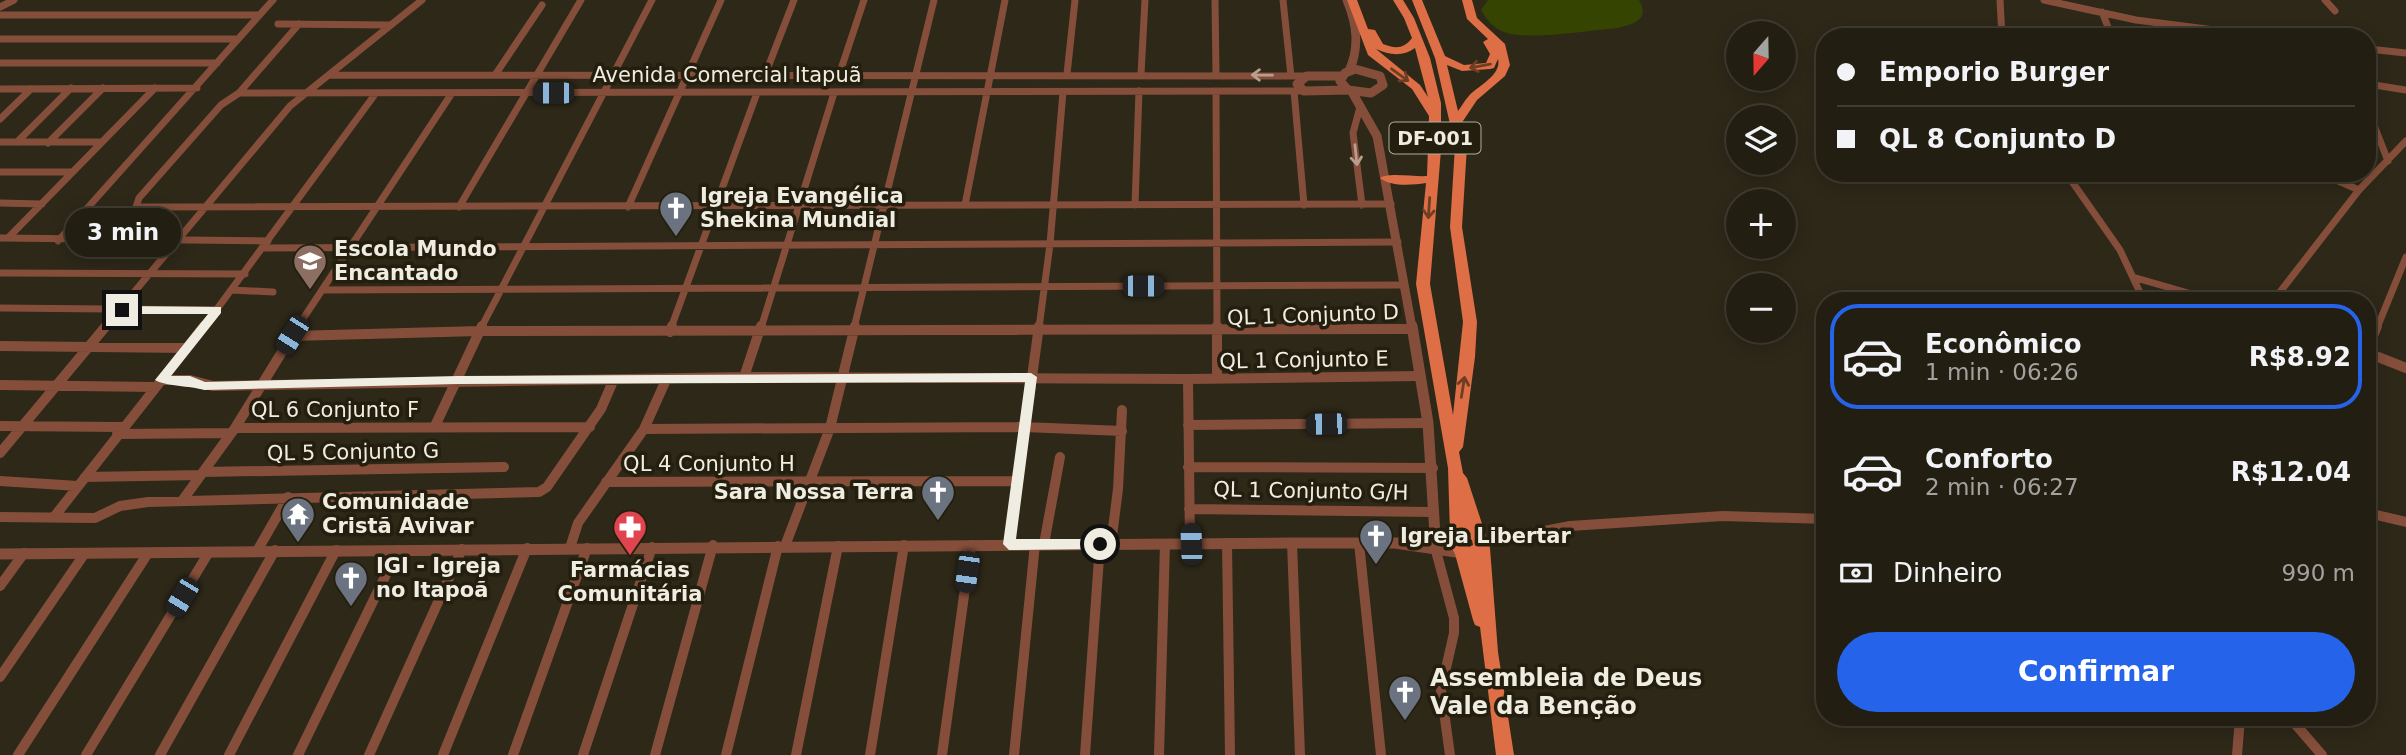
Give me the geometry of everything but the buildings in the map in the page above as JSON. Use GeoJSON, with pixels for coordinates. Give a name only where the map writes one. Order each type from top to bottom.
{"type":"FeatureCollection","features":[{"type":"Feature","properties":{"kind":"main road"},"geometry":{"type":"LineString","coordinates":[[1350,0],[1372,53],[1416,87],[1436,118]]}},
{"type":"Feature","properties":{"kind":"main road"},"geometry":{"type":"LineString","coordinates":[[1361,0],[1373,40],[1379,46],[1386,50],[1407,50],[1417,38]]}},
{"type":"Feature","properties":{"kind":"main road","name":"DF-001"},"geometry":{"type":"LineString","coordinates":[[1398,0],[1424,58],[1436,118],[1423,284],[1454,461],[1458,534],[1455,543],[1463,553],[1490,652]]}},
{"type":"Feature","properties":{"kind":"main road"},"geometry":{"type":"LineString","coordinates":[[1417,0],[1426,16],[1440,58],[1456,123],[1461,172],[1456,227],[1470,321],[1459,436],[1454,461]]}},
{"type":"Feature","properties":{"kind":"main road"},"geometry":{"type":"LineString","coordinates":[[1440,58],[1462,68],[1479,69],[1494,61],[1491,45],[1468,25],[1457,0]]}},
{"type":"Feature","properties":{"kind":"main road"},"geometry":{"type":"LineString","coordinates":[[1456,123],[1473,98],[1501,74],[1505,65],[1500,44],[1472,19],[1467,0]]}},
{"type":"Feature","properties":{"kind":"main road"},"geometry":{"type":"LineString","coordinates":[[1386,178],[1410,181],[1432,179]]}},
{"type":"Feature","properties":{"kind":"main road","name":"DF-001"},"geometry":{"type":"LineString","coordinates":[[1454,461],[1481,543],[1490,652],[1505,755]]}},
{"type":"Feature","properties":{"kind":"main road"},"geometry":{"type":"LineString","coordinates":[[1458,534],[1468,532],[1481,543],[1470,554],[1463,553]]}},
{"type":"Feature","properties":{"kind":"street"},"geometry":{"type":"LineString","coordinates":[[0,8],[14,0]]}},
{"type":"Feature","properties":{"kind":"street"},"geometry":{"type":"LineString","coordinates":[[58,241],[273,0]]}},
{"type":"Feature","properties":{"kind":"street"},"geometry":{"type":"LineString","coordinates":[[0,453],[209,206],[280,116],[422,0]]}},
{"type":"Feature","properties":{"kind":"street"},"geometry":{"type":"LineString","coordinates":[[459,207],[581,0]]}},
{"type":"Feature","properties":{"kind":"street"},"geometry":{"type":"LineString","coordinates":[[435,426],[500,287],[545,207],[652,0]]}},
{"type":"Feature","properties":{"kind":"street"},"geometry":{"type":"LineString","coordinates":[[628,207],[721,0]]}},
{"type":"Feature","properties":{"kind":"street"},"geometry":{"type":"LineString","coordinates":[[765,75],[794,0]]}},
{"type":"Feature","properties":{"kind":"street"},"geometry":{"type":"LineString","coordinates":[[839,75],[864,0]]}},
{"type":"Feature","properties":{"kind":"street"},"geometry":{"type":"LineString","coordinates":[[726,755],[782,546],[812,481],[830,428],[841,378],[856,330],[883,206],[934,0]]}},
{"type":"Feature","properties":{"kind":"street"},"geometry":{"type":"LineString","coordinates":[[965,205],[1004,0]]}},
{"type":"Feature","properties":{"kind":"street"},"geometry":{"type":"LineString","coordinates":[[1067,74],[1075,0]]}},
{"type":"Feature","properties":{"kind":"street"},"geometry":{"type":"LineString","coordinates":[[1141,74],[1145,0]]}},
{"type":"Feature","properties":{"kind":"street"},"geometry":{"type":"LineString","coordinates":[[1215,0],[1216,74]]}},
{"type":"Feature","properties":{"kind":"street"},"geometry":{"type":"LineString","coordinates":[[1283,0],[1291,76]]}},
{"type":"Feature","properties":{"kind":"street"},"geometry":{"type":"LineString","coordinates":[[1350,0],[1357,57],[1367,70],[1383,80],[1379,89],[1365,94],[1350,91],[1304,91],[1297,83],[1307,76],[1367,70]]}},
{"type":"Feature","properties":{"kind":"street"},"geometry":{"type":"LineString","coordinates":[[2000,0],[2002,28]]}},
{"type":"Feature","properties":{"kind":"street"},"geometry":{"type":"LineString","coordinates":[[2044,0],[2062,7],[2136,20],[2206,28]]}},
{"type":"Feature","properties":{"kind":"street"},"geometry":{"type":"LineString","coordinates":[[2325,0],[2335,11]]}},
{"type":"Feature","properties":{"kind":"street"},"geometry":{"type":"LineString","coordinates":[[495,75],[542,5]]}},
{"type":"Feature","properties":{"kind":"street"},"geometry":{"type":"LineString","coordinates":[[2102,12],[2108,28]]}},
{"type":"Feature","properties":{"kind":"street"},"geometry":{"type":"LineString","coordinates":[[0,15],[259,15]]}},
{"type":"Feature","properties":{"kind":"street"},"geometry":{"type":"LineString","coordinates":[[278,24],[391,25]]}},
{"type":"Feature","properties":{"kind":"street"},"geometry":{"type":"LineString","coordinates":[[299,24],[239,93],[228,97],[135,204],[140,208],[1391,204]]}},
{"type":"Feature","properties":{"kind":"street"},"geometry":{"type":"LineString","coordinates":[[0,39],[238,39]]}},
{"type":"Feature","properties":{"kind":"street"},"geometry":{"type":"LineString","coordinates":[[2376,50],[2406,53]]}},
{"type":"Feature","properties":{"kind":"street"},"geometry":{"type":"LineString","coordinates":[[1357,57],[1340,81],[1350,91],[1377,136],[1386,178],[1428,423],[1433,468],[1433,536],[1454,618],[1454,633],[1441,690],[1450,755]]}},
{"type":"Feature","properties":{"kind":"street"},"geometry":{"type":"LineString","coordinates":[[0,63],[217,63]]}},
{"type":"Feature","properties":{"kind":"street","name":"Avenida Comercial Itapuã"},"geometry":{"type":"LineString","coordinates":[[329,75],[1307,76]]}},
{"type":"Feature","properties":{"kind":"street"},"geometry":{"type":"LineString","coordinates":[[2376,85],[2406,90]]}},
{"type":"Feature","properties":{"kind":"street"},"geometry":{"type":"LineString","coordinates":[[18,142],[71,88]]}},
{"type":"Feature","properties":{"kind":"street"},"geometry":{"type":"LineString","coordinates":[[48,143],[103,88]]}},
{"type":"Feature","properties":{"kind":"street"},"geometry":{"type":"LineString","coordinates":[[4,238],[42,204],[155,88]]}},
{"type":"Feature","properties":{"kind":"street"},"geometry":{"type":"LineString","coordinates":[[0,89],[197,88]]}},
{"type":"Feature","properties":{"kind":"street"},"geometry":{"type":"LineString","coordinates":[[0,119],[31,89]]}},
{"type":"Feature","properties":{"kind":"street"},"geometry":{"type":"LineString","coordinates":[[1135,205],[1139,91]]}},
{"type":"Feature","properties":{"kind":"street"},"geometry":{"type":"LineString","coordinates":[[292,335],[480,331],[1219,331],[1216,91]]}},
{"type":"Feature","properties":{"kind":"street"},"geometry":{"type":"LineString","coordinates":[[1294,91],[1304,205]]}},
{"type":"Feature","properties":{"kind":"street","name":"Avenida Comercial Itapuã"},"geometry":{"type":"LineString","coordinates":[[239,93],[1304,91]]}},
{"type":"Feature","properties":{"kind":"street"},"geometry":{"type":"LineString","coordinates":[[1009,544],[1050,244],[1063,92]]}},
{"type":"Feature","properties":{"kind":"street"},"geometry":{"type":"LineString","coordinates":[[54,517],[245,274],[376,93]]}},
{"type":"Feature","properties":{"kind":"street"},"geometry":{"type":"LineString","coordinates":[[182,501],[232,430],[452,93]]}},
{"type":"Feature","properties":{"kind":"street"},"geometry":{"type":"LineString","coordinates":[[670,332],[699,246],[757,93]]}},
{"type":"Feature","properties":{"kind":"street"},"geometry":{"type":"LineString","coordinates":[[744,377],[789,244],[834,93]]}},
{"type":"Feature","properties":{"kind":"street"},"geometry":{"type":"LineString","coordinates":[[1362,205],[1353,133],[1359,106],[1365,94]]}},
{"type":"Feature","properties":{"kind":"street"},"geometry":{"type":"LineString","coordinates":[[2376,130],[2388,161]]}},
{"type":"Feature","properties":{"kind":"street"},"geometry":{"type":"LineString","coordinates":[[2376,173],[2406,141]]}},
{"type":"Feature","properties":{"kind":"street"},"geometry":{"type":"LineString","coordinates":[[0,142],[100,142]]}},
{"type":"Feature","properties":{"kind":"street"},"geometry":{"type":"LineString","coordinates":[[0,172],[72,172]]}},
{"type":"Feature","properties":{"kind":"street"},"geometry":{"type":"LineString","coordinates":[[2073,182],[2089,202],[2136,278],[2141,292]]}},
{"type":"Feature","properties":{"kind":"street"},"geometry":{"type":"LineString","coordinates":[[2341,182],[2359,190]]}},
{"type":"Feature","properties":{"kind":"street"},"geometry":{"type":"LineString","coordinates":[[2280,292],[2367,182]]}},
{"type":"Feature","properties":{"kind":"street"},"geometry":{"type":"LineString","coordinates":[[0,203],[42,204]]}},
{"type":"Feature","properties":{"kind":"street"},"geometry":{"type":"LineString","coordinates":[[4,238],[350,248],[1398,242]]}},
{"type":"Feature","properties":{"kind":"street"},"geometry":{"type":"LineString","coordinates":[[2376,331],[2406,257]]}},
{"type":"Feature","properties":{"kind":"street"},"geometry":{"type":"LineString","coordinates":[[0,273],[245,274]]}},
{"type":"Feature","properties":{"kind":"street"},"geometry":{"type":"LineString","coordinates":[[2136,278],[2185,292]]}},
{"type":"Feature","properties":{"kind":"street"},"geometry":{"type":"LineString","coordinates":[[322,289],[1404,285]]}},
{"type":"Feature","properties":{"kind":"street"},"geometry":{"type":"LineString","coordinates":[[232,290],[273,292]]}},
{"type":"Feature","properties":{"kind":"street"},"geometry":{"type":"LineString","coordinates":[[0,308],[217,310]]}},
{"type":"Feature","properties":{"kind":"street","name":"QL 1 Conjunto D"},"geometry":{"type":"LineString","coordinates":[[1217,379],[1219,331],[1410,330]]}},
{"type":"Feature","properties":{"kind":"street"},"geometry":{"type":"LineString","coordinates":[[0,346],[187,348]]}},
{"type":"Feature","properties":{"kind":"street"},"geometry":{"type":"LineString","coordinates":[[2376,355],[2406,368]]}},
{"type":"Feature","properties":{"kind":"street","name":"QL 1 Conjunto E"},"geometry":{"type":"LineString","coordinates":[[0,385],[57,386],[190,380],[204,386],[744,377],[1217,379],[1419,376]]}},
{"type":"Feature","properties":{"kind":"street"},"geometry":{"type":"LineString","coordinates":[[0,517],[95,518],[126,504],[182,501],[537,492],[547,487],[590,427],[614,379]]}},
{"type":"Feature","properties":{"kind":"street"},"geometry":{"type":"LineString","coordinates":[[1188,379],[1191,544]]}},
{"type":"Feature","properties":{"kind":"street"},"geometry":{"type":"LineString","coordinates":[[570,548],[578,523],[644,429],[666,380]]}},
{"type":"Feature","properties":{"kind":"street"},"geometry":{"type":"LineString","coordinates":[[1085,755],[1105,544],[1122,431],[1122,410]]}},
{"type":"Feature","properties":{"kind":"street"},"geometry":{"type":"LineString","coordinates":[[1188,425],[1428,423]]}},
{"type":"Feature","properties":{"kind":"street","name":"QL 6 Conjunto F"},"geometry":{"type":"LineString","coordinates":[[0,426],[120,431],[435,426],[590,427]]}},
{"type":"Feature","properties":{"kind":"street"},"geometry":{"type":"LineString","coordinates":[[644,429],[1024,427],[1122,431]]}},
{"type":"Feature","properties":{"kind":"street"},"geometry":{"type":"LineString","coordinates":[[1014,755],[1040,544],[1060,457]]}},
{"type":"Feature","properties":{"kind":"street","name":"QL 5 Conjunto G"},"geometry":{"type":"LineString","coordinates":[[85,477],[504,467]]}},
{"type":"Feature","properties":{"kind":"street"},"geometry":{"type":"LineString","coordinates":[[1188,467],[1433,468]]}},
{"type":"Feature","properties":{"kind":"street"},"geometry":{"type":"LineString","coordinates":[[0,481],[78,486]]}},
{"type":"Feature","properties":{"kind":"street","name":"QL 4 Conjunto H"},"geometry":{"type":"LineString","coordinates":[[606,482],[1018,481]]}},
{"type":"Feature","properties":{"kind":"street"},"geometry":{"type":"LineString","coordinates":[[257,551],[288,497]]}},
{"type":"Feature","properties":{"kind":"street","name":"QL 1 Conjunto G/H"},"geometry":{"type":"LineString","coordinates":[[1189,509],[1432,512]]}},
{"type":"Feature","properties":{"kind":"street"},"geometry":{"type":"LineString","coordinates":[[2376,515],[2406,522]]}},
{"type":"Feature","properties":{"kind":"street"},"geometry":{"type":"LineString","coordinates":[[1481,543],[1570,526],[1723,516],[1816,519]]}},
{"type":"Feature","properties":{"kind":"street"},"geometry":{"type":"LineString","coordinates":[[1395,544],[1458,534]]}},
{"type":"Feature","properties":{"kind":"street"},"geometry":{"type":"LineString","coordinates":[[1227,543],[1230,755]]}},
{"type":"Feature","properties":{"kind":"street"},"geometry":{"type":"LineString","coordinates":[[0,554],[713,545],[1227,543],[1395,544],[1463,553]]}},
{"type":"Feature","properties":{"kind":"street"},"geometry":{"type":"LineString","coordinates":[[1292,543],[1300,755]]}},
{"type":"Feature","properties":{"kind":"street"},"geometry":{"type":"LineString","coordinates":[[1359,543],[1381,755]]}},
{"type":"Feature","properties":{"kind":"street"},"geometry":{"type":"LineString","coordinates":[[1159,755],[1165,544]]}},
{"type":"Feature","properties":{"kind":"street"},"geometry":{"type":"LineString","coordinates":[[655,755],[713,545]]}},
{"type":"Feature","properties":{"kind":"street"},"geometry":{"type":"LineString","coordinates":[[870,755],[904,545]]}},
{"type":"Feature","properties":{"kind":"street"},"geometry":{"type":"LineString","coordinates":[[942,755],[971,545]]}},
{"type":"Feature","properties":{"kind":"street"},"geometry":{"type":"LineString","coordinates":[[796,755],[838,546]]}},
{"type":"Feature","properties":{"kind":"street"},"geometry":{"type":"LineString","coordinates":[[583,755],[652,547]]}},
{"type":"Feature","properties":{"kind":"street"},"geometry":{"type":"LineString","coordinates":[[443,755],[527,548]]}},
{"type":"Feature","properties":{"kind":"street"},"geometry":{"type":"LineString","coordinates":[[513,755],[587,548]]}},
{"type":"Feature","properties":{"kind":"street"},"geometry":{"type":"LineString","coordinates":[[369,755],[462,549]]}},
{"type":"Feature","properties":{"kind":"street"},"geometry":{"type":"LineString","coordinates":[[160,755],[275,550]]}},
{"type":"Feature","properties":{"kind":"street"},"geometry":{"type":"LineString","coordinates":[[229,755],[336,550]]}},
{"type":"Feature","properties":{"kind":"street"},"geometry":{"type":"LineString","coordinates":[[298,755],[398,550]]}},
{"type":"Feature","properties":{"kind":"street"},"geometry":{"type":"LineString","coordinates":[[86,755],[209,552]]}},
{"type":"Feature","properties":{"kind":"street"},"geometry":{"type":"LineString","coordinates":[[0,586],[24,553]]}},
{"type":"Feature","properties":{"kind":"street"},"geometry":{"type":"LineString","coordinates":[[0,677],[85,553]]}},
{"type":"Feature","properties":{"kind":"street"},"geometry":{"type":"LineString","coordinates":[[18,755],[148,553]]}},
{"type":"Feature","properties":{"kind":"street"},"geometry":{"type":"LineString","coordinates":[[2237,755],[2239,726]]}},
{"type":"Feature","properties":{"kind":"street"},"geometry":{"type":"LineString","coordinates":[[2297,726],[2322,755]]}},
{"type":"Feature","properties":{"kind":"green space"},"geometry":{"type":"Polygon","coordinates":[[[1488,0],[1639,0],[1643,12],[1639,20],[1618,28],[1543,35],[1514,34],[1496,28],[1485,17],[1481,10],[1488,0]]]}},
{"type":"Feature","properties":{"kind":"place","name":"Igreja Evangélica Shekina Mundial"},"geometry":{"type":"Point","coordinates":[676,238]}},
{"type":"Feature","properties":{"kind":"place","name":"Escola Mundo Encantado"},"geometry":{"type":"Point","coordinates":[310,291]}},
{"type":"Feature","properties":{"kind":"place","name":"Sara Nossa Terra"},"geometry":{"type":"Point","coordinates":[938,522]}},
{"type":"Feature","properties":{"kind":"place","name":"Comunidade Cristã Avivar"},"geometry":{"type":"Point","coordinates":[298,544]}},
{"type":"Feature","properties":{"kind":"place","name":"Farmácias Comunitária"},"geometry":{"type":"Point","coordinates":[630,557]}},
{"type":"Feature","properties":{"kind":"place","name":"Igreja Libertar"},"geometry":{"type":"Point","coordinates":[1376,566]}},
{"type":"Feature","properties":{"kind":"place","name":"IGI - Igreja no Itapoã"},"geometry":{"type":"Point","coordinates":[351,608]}},
{"type":"Feature","properties":{"kind":"place","name":"Assembleia de Deus Vale da Benção"},"geometry":{"type":"Point","coordinates":[1405,722]}},
{"type":"Feature","properties":{"kind":"route"},"geometry":{"type":"LineString","coordinates":[[122,310],[217,310],[161,380],[190,380],[204,386],[458,380],[1031,377],[1009,544],[1100,544]]}}]}
